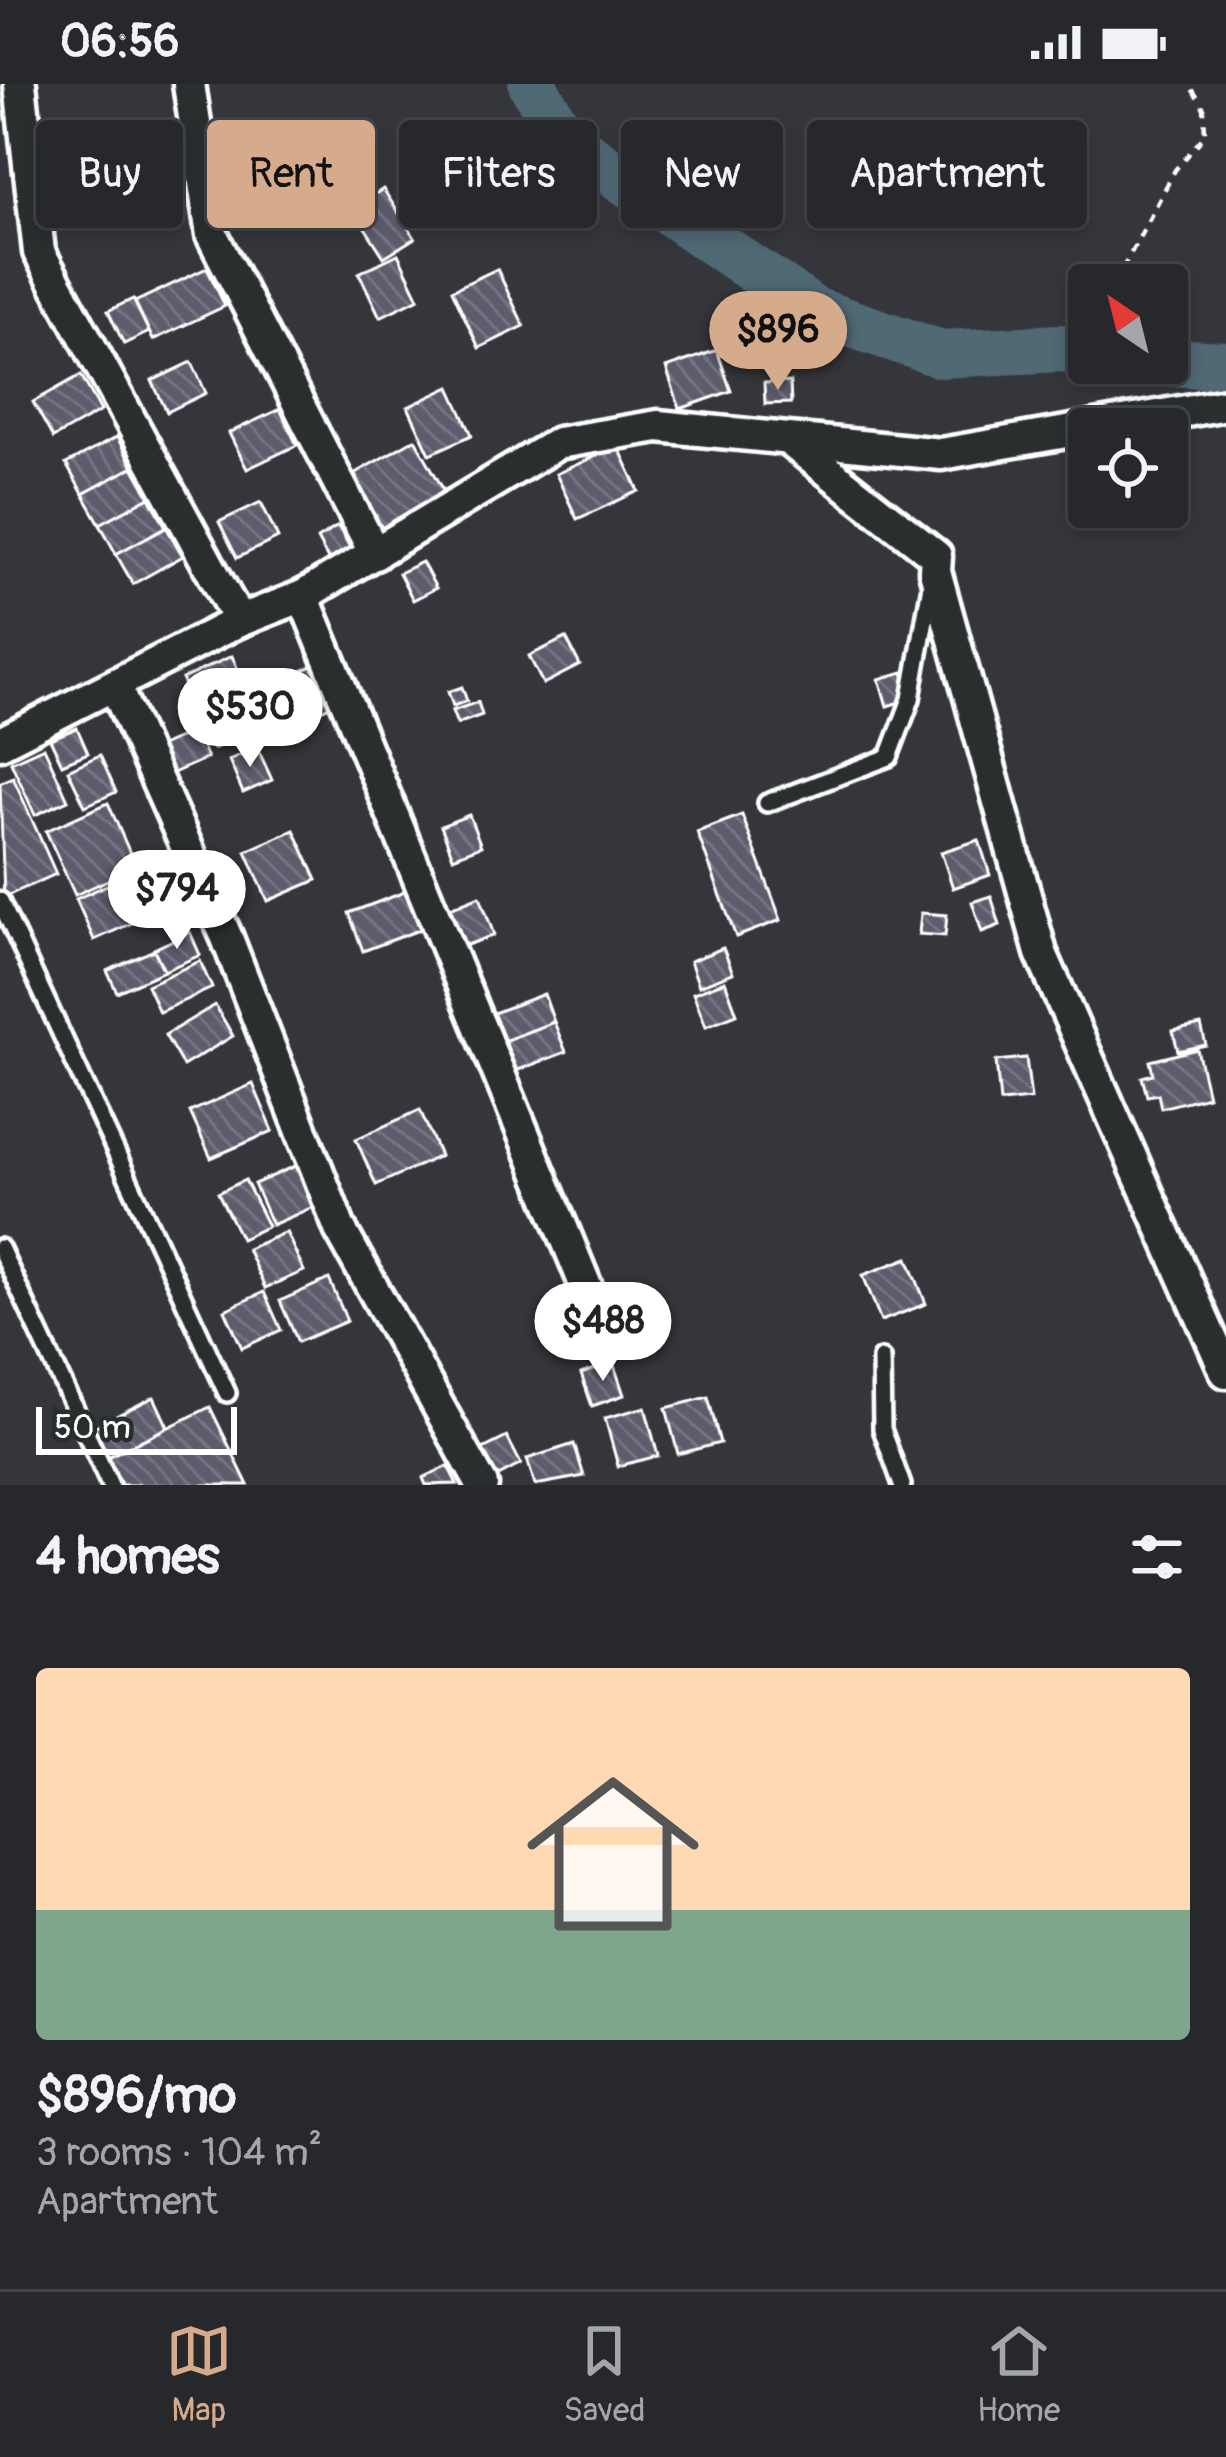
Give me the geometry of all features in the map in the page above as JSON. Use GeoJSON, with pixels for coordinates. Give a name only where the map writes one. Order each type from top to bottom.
{"type":"FeatureCollection","features":[{"type":"Feature","properties":{"kind":"street"},"geometry":{"type":"LineString","coordinates":[[20,84],[39,252],[239,621]]}},
{"type":"Feature","properties":{"kind":"street"},"geometry":{"type":"LineString","coordinates":[[189,84],[212,235],[375,554]]}},
{"type":"Feature","properties":{"kind":"street"},"geometry":{"type":"LineString","coordinates":[[0,742],[239,621],[303,596],[558,442],[658,426],[940,454],[1226,404]]}},
{"type":"Feature","properties":{"kind":"street"},"geometry":{"type":"LineString","coordinates":[[790,441],[936,556],[935,571],[1041,953],[1226,1372]]}},
{"type":"Feature","properties":{"kind":"street"},"geometry":{"type":"LineString","coordinates":[[303,596],[592,1301]]}},
{"type":"Feature","properties":{"kind":"street"},"geometry":{"type":"LineString","coordinates":[[115,686],[226,938],[340,1229],[482,1485]]}},
{"type":"Feature","properties":{"kind":"lane"},"geometry":{"type":"LineString","coordinates":[[767,802],[889,758],[911,699],[936,556]]}},
{"type":"Feature","properties":{"kind":"lane"},"geometry":{"type":"LineString","coordinates":[[0,901],[227,1393]]}},
{"type":"Feature","properties":{"kind":"lane"},"geometry":{"type":"LineString","coordinates":[[0,1247],[110,1485]]}},
{"type":"Feature","properties":{"kind":"lane"},"geometry":{"type":"LineString","coordinates":[[881,1359],[882,1429],[902,1485]]}},
{"type":"Feature","properties":{"kind":"path"},"geometry":{"type":"LineString","coordinates":[[1125,264],[1175,170],[1205,135],[1204,108],[1189,84]]}},
{"type":"Feature","properties":{"kind":"building"},"geometry":{"type":"Polygon","coordinates":[[[383,189],[399,214],[399,228],[408,228],[415,238],[384,257],[365,228],[375,228],[375,194],[383,189]]]}},
{"type":"Feature","properties":{"kind":"building"},"geometry":{"type":"Polygon","coordinates":[[[398,254],[419,298],[380,317],[359,273],[398,254]]]}},
{"type":"Feature","properties":{"kind":"building"},"geometry":{"type":"Polygon","coordinates":[[[207,268],[225,306],[153,340],[135,302],[207,268]]]}},
{"type":"Feature","properties":{"kind":"building"},"geometry":{"type":"Polygon","coordinates":[[[497,269],[524,326],[479,348],[452,290],[497,269]]]}},
{"type":"Feature","properties":{"kind":"building"},"geometry":{"type":"Polygon","coordinates":[[[133,299],[149,332],[124,344],[108,311],[133,299]]]}},
{"type":"Feature","properties":{"kind":"building"},"geometry":{"type":"Polygon","coordinates":[[[717,350],[731,391],[680,409],[666,368],[717,350]]]}},
{"type":"Feature","properties":{"kind":"building"},"geometry":{"type":"Polygon","coordinates":[[[192,362],[206,393],[167,412],[152,381],[192,362]]]}},
{"type":"Feature","properties":{"kind":"building"},"geometry":{"type":"Polygon","coordinates":[[[81,375],[101,411],[53,438],[33,402],[81,375]]]}},
{"type":"Feature","properties":{"kind":"building"},"geometry":{"type":"Polygon","coordinates":[[[790,382],[791,403],[765,404],[764,383],[790,382]]]}},
{"type":"Feature","properties":{"kind":"building"},"geometry":{"type":"Polygon","coordinates":[[[450,387],[472,435],[430,454],[408,407],[450,387]]]}},
{"type":"Feature","properties":{"kind":"building"},"geometry":{"type":"Polygon","coordinates":[[[280,409],[297,445],[247,469],[229,433],[280,409]]]}},
{"type":"Feature","properties":{"kind":"building"},"geometry":{"type":"Polygon","coordinates":[[[117,437],[133,467],[83,494],[66,464],[117,437]]]}},
{"type":"Feature","properties":{"kind":"building"},"geometry":{"type":"Polygon","coordinates":[[[415,439],[447,496],[383,534],[350,476],[415,439]]]}},
{"type":"Feature","properties":{"kind":"building"},"geometry":{"type":"Polygon","coordinates":[[[618,446],[639,491],[577,519],[556,474],[618,446]]]}},
{"type":"Feature","properties":{"kind":"building"},"geometry":{"type":"Polygon","coordinates":[[[133,467],[150,497],[100,524],[83,494],[133,467]]]}},
{"type":"Feature","properties":{"kind":"building"},"geometry":{"type":"Polygon","coordinates":[[[150,497],[166,527],[116,554],[100,524],[150,497]]]}},
{"type":"Feature","properties":{"kind":"building"},"geometry":{"type":"Polygon","coordinates":[[[261,502],[278,538],[237,558],[219,522],[261,502]]]}},
{"type":"Feature","properties":{"kind":"building"},"geometry":{"type":"Polygon","coordinates":[[[338,526],[352,551],[330,563],[317,539],[338,526]]]}},
{"type":"Feature","properties":{"kind":"building"},"geometry":{"type":"Polygon","coordinates":[[[166,527],[183,556],[133,584],[116,554],[166,527]]]}},
{"type":"Feature","properties":{"kind":"building"},"geometry":{"type":"Polygon","coordinates":[[[422,562],[436,588],[413,600],[399,573],[422,562]]]}},
{"type":"Feature","properties":{"kind":"building"},"geometry":{"type":"Polygon","coordinates":[[[566,638],[580,665],[543,684],[529,656],[566,638]]]}},
{"type":"Feature","properties":{"kind":"building"},"geometry":{"type":"Polygon","coordinates":[[[232,656],[263,726],[213,749],[182,679],[232,656]]]}},
{"type":"Feature","properties":{"kind":"building"},"geometry":{"type":"Polygon","coordinates":[[[317,664],[334,704],[277,730],[259,690],[317,664]]]}},
{"type":"Feature","properties":{"kind":"building"},"geometry":{"type":"Polygon","coordinates":[[[903,672],[910,699],[887,706],[879,679],[903,672]]]}},
{"type":"Feature","properties":{"kind":"building"},"geometry":{"type":"Polygon","coordinates":[[[462,687],[467,701],[453,706],[448,692],[462,687]]]}},
{"type":"Feature","properties":{"kind":"building"},"geometry":{"type":"Polygon","coordinates":[[[478,702],[482,715],[457,724],[452,711],[478,702]]]}},
{"type":"Feature","properties":{"kind":"building"},"geometry":{"type":"Polygon","coordinates":[[[77,728],[88,753],[62,764],[50,739],[77,728]]]}},
{"type":"Feature","properties":{"kind":"building"},"geometry":{"type":"Polygon","coordinates":[[[195,731],[207,758],[173,773],[161,746],[195,731]]]}},
{"type":"Feature","properties":{"kind":"building"},"geometry":{"type":"Polygon","coordinates":[[[44,747],[68,800],[35,815],[11,762],[44,747]]]}},
{"type":"Feature","properties":{"kind":"building"},"geometry":{"type":"Polygon","coordinates":[[[257,747],[272,780],[243,793],[229,760],[257,747]]]}},
{"type":"Feature","properties":{"kind":"building"},"geometry":{"type":"Polygon","coordinates":[[[100,755],[116,792],[85,806],[68,770],[100,755]]]}},
{"type":"Feature","properties":{"kind":"building"},"geometry":{"type":"Polygon","coordinates":[[[13,777],[56,874],[4,897],[0,783],[13,777]]]}},
{"type":"Feature","properties":{"kind":"building"},"geometry":{"type":"Polygon","coordinates":[[[108,803],[136,867],[75,895],[46,831],[108,803]]]}},
{"type":"Feature","properties":{"kind":"building"},"geometry":{"type":"Polygon","coordinates":[[[469,815],[481,846],[453,857],[441,826],[469,815]]]}},
{"type":"Feature","properties":{"kind":"building"},"geometry":{"type":"Polygon","coordinates":[[[742,815],[781,920],[736,937],[697,832],[742,815]]]}},
{"type":"Feature","properties":{"kind":"building"},"geometry":{"type":"Polygon","coordinates":[[[294,830],[317,880],[268,901],[246,851],[294,830]]]}},
{"type":"Feature","properties":{"kind":"building"},"geometry":{"type":"Polygon","coordinates":[[[979,840],[990,875],[953,888],[941,852],[979,840]]]}},
{"type":"Feature","properties":{"kind":"building"},"geometry":{"type":"Polygon","coordinates":[[[145,868],[163,909],[94,940],[76,899],[145,868]]]}},
{"type":"Feature","properties":{"kind":"building"},"geometry":{"type":"Polygon","coordinates":[[[410,890],[424,928],[363,951],[349,913],[410,890]]]}},
{"type":"Feature","properties":{"kind":"building"},"geometry":{"type":"Polygon","coordinates":[[[480,896],[494,935],[456,949],[442,911],[480,896]]]}},
{"type":"Feature","properties":{"kind":"building"},"geometry":{"type":"Polygon","coordinates":[[[991,896],[1000,925],[982,932],[972,902],[991,896]]]}},
{"type":"Feature","properties":{"kind":"building"},"geometry":{"type":"Polygon","coordinates":[[[921,913],[947,915],[945,936],[919,934],[921,913]]]}},
{"type":"Feature","properties":{"kind":"building"},"geometry":{"type":"Polygon","coordinates":[[[190,932],[200,955],[164,971],[154,949],[190,932]]]}},
{"type":"Feature","properties":{"kind":"building"},"geometry":{"type":"Polygon","coordinates":[[[723,948],[733,973],[699,986],[690,961],[723,948]]]}},
{"type":"Feature","properties":{"kind":"building"},"geometry":{"type":"Polygon","coordinates":[[[154,950],[164,971],[117,992],[107,971],[154,950]]]}},
{"type":"Feature","properties":{"kind":"building"},"geometry":{"type":"Polygon","coordinates":[[[200,961],[212,988],[159,1012],[147,985],[200,961]]]}},
{"type":"Feature","properties":{"kind":"building"},"geometry":{"type":"Polygon","coordinates":[[[725,981],[737,1014],[706,1026],[693,993],[725,981]]]}},
{"type":"Feature","properties":{"kind":"building"},"geometry":{"type":"Polygon","coordinates":[[[544,994],[554,1022],[499,1043],[488,1015],[544,994]]]}},
{"type":"Feature","properties":{"kind":"building"},"geometry":{"type":"Polygon","coordinates":[[[215,1005],[233,1036],[183,1066],[165,1035],[215,1005]]]}},
{"type":"Feature","properties":{"kind":"building"},"geometry":{"type":"Polygon","coordinates":[[[554,1022],[566,1052],[505,1075],[493,1045],[554,1022]]]}},
{"type":"Feature","properties":{"kind":"building"},"geometry":{"type":"Polygon","coordinates":[[[1201,1025],[1206,1045],[1178,1051],[1173,1031],[1201,1025]]]}},
{"type":"Feature","properties":{"kind":"building"},"geometry":{"type":"Polygon","coordinates":[[[1197,1049],[1208,1096],[1161,1108],[1158,1094],[1147,1096],[1142,1077],[1153,1074],[1150,1061],[1197,1049]]]}},
{"type":"Feature","properties":{"kind":"building"},"geometry":{"type":"Polygon","coordinates":[[[1026,1058],[1031,1099],[1000,1102],[996,1061],[1026,1058]]]}},
{"type":"Feature","properties":{"kind":"building"},"geometry":{"type":"Polygon","coordinates":[[[253,1084],[273,1131],[211,1158],[190,1112],[253,1084]]]}},
{"type":"Feature","properties":{"kind":"building"},"geometry":{"type":"Polygon","coordinates":[[[420,1110],[440,1156],[376,1185],[356,1139],[420,1110]]]}},
{"type":"Feature","properties":{"kind":"building"},"geometry":{"type":"Polygon","coordinates":[[[307,1161],[325,1202],[272,1225],[254,1184],[307,1161]]]}},
{"type":"Feature","properties":{"kind":"building"},"geometry":{"type":"Polygon","coordinates":[[[245,1180],[268,1226],[241,1239],[218,1193],[245,1180]]]}},
{"type":"Feature","properties":{"kind":"building"},"geometry":{"type":"Polygon","coordinates":[[[286,1232],[304,1271],[265,1288],[247,1249],[286,1232]]]}},
{"type":"Feature","properties":{"kind":"building"},"geometry":{"type":"Polygon","coordinates":[[[908,1258],[926,1304],[881,1321],[863,1275],[908,1258]]]}},
{"type":"Feature","properties":{"kind":"building"},"geometry":{"type":"Polygon","coordinates":[[[329,1279],[347,1321],[298,1342],[280,1301],[329,1279]]]}},
{"type":"Feature","properties":{"kind":"building"},"geometry":{"type":"Polygon","coordinates":[[[264,1292],[281,1330],[242,1348],[225,1310],[264,1292]]]}},
{"type":"Feature","properties":{"kind":"building"},"geometry":{"type":"Polygon","coordinates":[[[613,1362],[624,1395],[592,1406],[581,1374],[613,1362]]]}},
{"type":"Feature","properties":{"kind":"building"},"geometry":{"type":"Polygon","coordinates":[[[154,1397],[168,1427],[104,1459],[90,1429],[154,1397]]]}},
{"type":"Feature","properties":{"kind":"building"},"geometry":{"type":"Polygon","coordinates":[[[708,1397],[720,1443],[678,1454],[666,1408],[708,1397]]]}},
{"type":"Feature","properties":{"kind":"building"},"geometry":{"type":"Polygon","coordinates":[[[210,1407],[248,1485],[117,1485],[104,1459],[210,1407]]]}},
{"type":"Feature","properties":{"kind":"building"},"geometry":{"type":"Polygon","coordinates":[[[645,1407],[658,1456],[618,1466],[605,1418],[645,1407]]]}},
{"type":"Feature","properties":{"kind":"building"},"geometry":{"type":"Polygon","coordinates":[[[507,1437],[521,1464],[491,1480],[477,1452],[507,1437]]]}},
{"type":"Feature","properties":{"kind":"building"},"geometry":{"type":"Polygon","coordinates":[[[574,1444],[584,1476],[535,1485],[527,1459],[574,1444]]]}},
{"type":"Feature","properties":{"kind":"building"},"geometry":{"type":"Polygon","coordinates":[[[448,1466],[457,1484],[426,1485],[423,1478],[448,1466]]]}},
{"type":"Feature","properties":{"kind":"waterway"},"geometry":{"type":"LineString","coordinates":[[532,84],[564,139],[814,311],[941,354],[1068,349]]}},
{"type":"Feature","properties":{"kind":"waterway"},"geometry":{"type":"LineString","coordinates":[[1188,363],[1226,365]]}}]}
